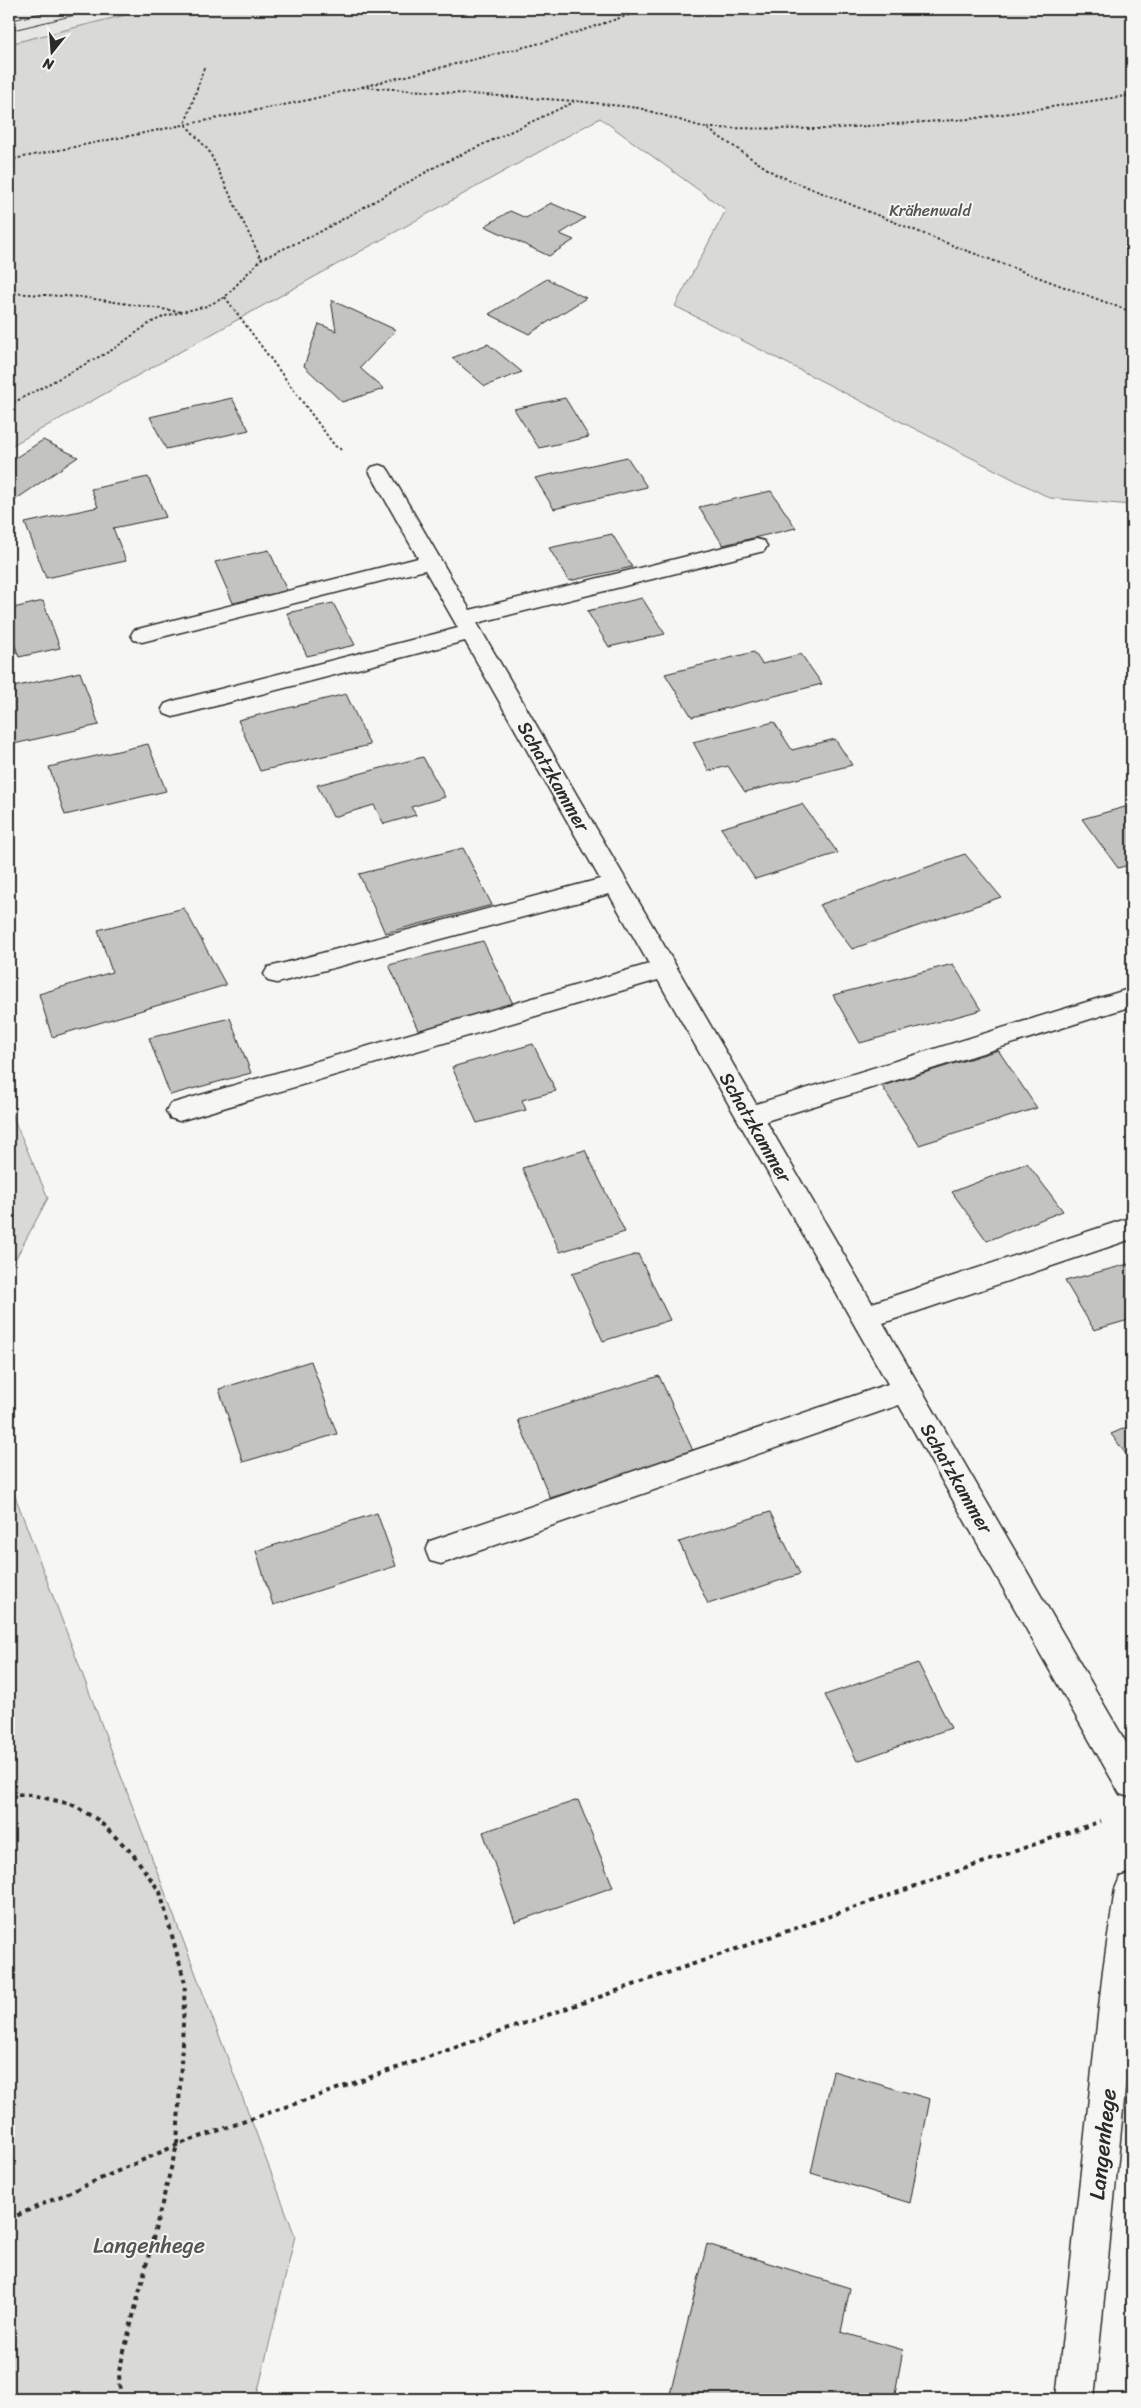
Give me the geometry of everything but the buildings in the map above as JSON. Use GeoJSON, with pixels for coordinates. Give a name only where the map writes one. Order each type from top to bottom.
{"type":"FeatureCollection","features":[{"type":"Feature","properties":{"kind":"street","name":"Schatzkammer"},"geometry":{"type":"LineString","coordinates":[[379,471],[1132,1783]]}},
{"type":"Feature","properties":{"kind":"street"},"geometry":{"type":"LineString","coordinates":[[173,709],[756,546]]}},
{"type":"Feature","properties":{"kind":"street"},"geometry":{"type":"LineString","coordinates":[[142,635],[431,562]]}},
{"type":"Feature","properties":{"kind":"street"},"geometry":{"type":"LineString","coordinates":[[277,974],[616,883]]}},
{"type":"Feature","properties":{"kind":"street"},"geometry":{"type":"LineString","coordinates":[[179,1111],[665,969]]}},
{"type":"Feature","properties":{"kind":"street"},"geometry":{"type":"LineString","coordinates":[[749,1116],[1132,997]]}},
{"type":"Feature","properties":{"kind":"street"},"geometry":{"type":"LineString","coordinates":[[865,1317],[1132,1228]]}},
{"type":"Feature","properties":{"kind":"street"},"geometry":{"type":"LineString","coordinates":[[441,1551],[907,1390]]}},
{"type":"Feature","properties":{"kind":"street","name":"Langenhege"},"geometry":{"type":"LineString","coordinates":[[1075,2399],[1120,1970],[1132,1888]]}},
{"type":"Feature","properties":{"kind":"path"},"geometry":{"type":"LineString","coordinates":[[9,160],[308,100],[553,40],[647,9]]}},
{"type":"Feature","properties":{"kind":"path"},"geometry":{"type":"LineString","coordinates":[[185,124],[204,68]]}},
{"type":"Feature","properties":{"kind":"path"},"geometry":{"type":"LineString","coordinates":[[362,87],[576,101],[639,108],[706,128],[823,129],[970,119],[1132,95]]}},
{"type":"Feature","properties":{"kind":"path"},"geometry":{"type":"LineString","coordinates":[[9,405],[112,350],[150,323],[165,316],[185,312],[226,297],[261,259],[316,234],[439,165],[576,101]]}},
{"type":"Feature","properties":{"kind":"path"},"geometry":{"type":"LineString","coordinates":[[185,124],[209,151],[261,259]]}},
{"type":"Feature","properties":{"kind":"path"},"geometry":{"type":"LineString","coordinates":[[706,128],[775,174],[954,246],[1132,312]]}},
{"type":"Feature","properties":{"kind":"path"},"geometry":{"type":"LineString","coordinates":[[9,293],[80,297],[185,312]]}},
{"type":"Feature","properties":{"kind":"path"},"geometry":{"type":"LineString","coordinates":[[226,297],[335,446],[379,471]]}},
{"type":"Feature","properties":{"kind":"path"},"geometry":{"type":"LineString","coordinates":[[9,1794],[32,1795],[71,1804],[98,1820],[133,1854],[160,1892],[185,1983],[178,2145],[119,2371],[120,2399]]}},
{"type":"Feature","properties":{"kind":"path"},"geometry":{"type":"LineString","coordinates":[[9,2219],[178,2145],[1104,1820]]}},
{"type":"Feature","properties":{"kind":"shaded area"},"geometry":{"type":"Polygon","coordinates":[[[9,9],[149,9],[9,44],[9,9]]]}},
{"type":"Feature","properties":{"kind":"green space","name":"Krähenwald"},"geometry":{"type":"Polygon","coordinates":[[[149,9],[1132,9],[1132,505],[1050,498],[675,306],[726,210],[600,118],[9,447],[9,44],[149,9]]]}},
{"type":"Feature","properties":{"kind":"green space"},"geometry":{"type":"Polygon","coordinates":[[[9,1108],[48,1198],[9,1271],[9,1108]]]}},
{"type":"Feature","properties":{"kind":"green space","name":"Langenhege"},"geometry":{"type":"Polygon","coordinates":[[[9,1480],[295,2236],[256,2399],[9,2399],[9,1480]]]}},
{"type":"Feature","properties":{"kind":"tram line"},"geometry":{"type":"LineString","coordinates":[[9,21],[58,9]]}},
{"type":"Feature","properties":{"kind":"tram line"},"geometry":{"type":"LineString","coordinates":[[9,31],[100,9]]}}]}
